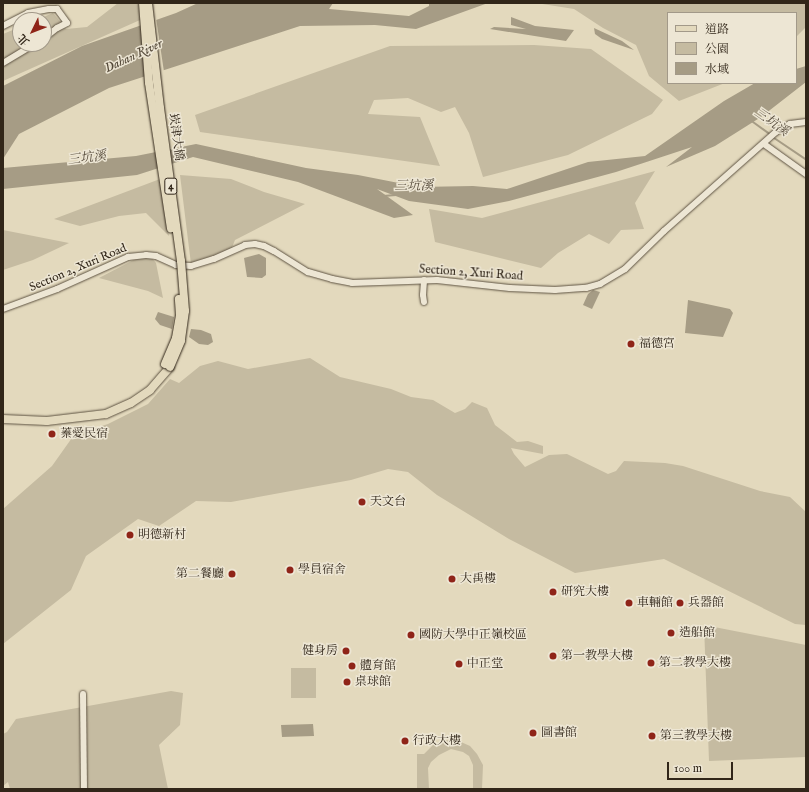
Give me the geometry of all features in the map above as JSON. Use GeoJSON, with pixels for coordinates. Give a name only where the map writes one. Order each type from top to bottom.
{"type":"FeatureCollection","features":[{"type":"Feature","properties":{"kind":"main road","name":"崁津大橋"},"geometry":{"type":"LineString","coordinates":[[143,3],[149,83],[179,287],[180,315],[176,338],[167,366]]}},
{"type":"Feature","properties":{"kind":"main road","name":"崁津大橋"},"geometry":{"type":"LineString","coordinates":[[148,3],[160,108],[181,261],[185,310],[180,340],[167,366]]}},
{"type":"Feature","properties":{"kind":"main road","name":"4"},"geometry":{"type":"LineString","coordinates":[[3,414],[56,417],[80,415],[112,408],[144,387],[167,366]]}},
{"type":"Feature","properties":{"kind":"main road","name":"4"},"geometry":{"type":"LineString","coordinates":[[3,419],[46,422],[106,414],[131,403],[150,390],[167,366]]}},
{"type":"Feature","properties":{"kind":"street"},"geometry":{"type":"LineString","coordinates":[[33,12],[57,9],[67,23],[52,31]]}},
{"type":"Feature","properties":{"kind":"street"},"geometry":{"type":"LineString","coordinates":[[3,26],[12,21]]}},
{"type":"Feature","properties":{"kind":"street"},"geometry":{"type":"LineString","coordinates":[[3,63],[22,52]]}},
{"type":"Feature","properties":{"kind":"street","name":"Section 2, Xuri Road"},"geometry":{"type":"LineString","coordinates":[[3,309],[57,289],[128,257],[146,255],[156,256],[176,265],[191,266],[214,259],[245,245],[255,244],[264,246],[274,251],[308,272],[332,279],[365,283],[397,280],[450,280],[494,286],[554,290],[578,289],[600,284],[614,277],[631,264],[664,231],[776,132],[790,124],[806,122]]}},
{"type":"Feature","properties":{"kind":"street"},"geometry":{"type":"LineString","coordinates":[[764,143],[806,174]]}},
{"type":"Feature","properties":{"kind":"street"},"geometry":{"type":"LineString","coordinates":[[424,280],[422,295],[424,302]]}},
{"type":"Feature","properties":{"kind":"street"},"geometry":{"type":"LineString","coordinates":[[83,694],[84,789]]}},
{"type":"Feature","properties":{"kind":"green space"},"geometry":{"type":"Polygon","coordinates":[[[118,3],[138,3],[140,20],[3,81],[3,34],[12,30],[12,52],[52,52],[52,13],[66,29],[87,27],[118,3]]]}},
{"type":"Feature","properties":{"kind":"green space"},"geometry":{"type":"Polygon","coordinates":[[[536,3],[806,3],[806,27],[797,36],[797,12],[667,12],[667,84],[722,84],[679,101],[649,76],[636,45],[603,28],[574,9],[536,3]]]}},
{"type":"Feature","properties":{"kind":"green space"},"geometry":{"type":"Polygon","coordinates":[[[534,45],[591,49],[663,100],[652,114],[568,155],[483,177],[469,133],[455,107],[441,112],[408,98],[374,100],[368,114],[420,117],[440,166],[200,132],[195,115],[390,46],[534,45]]]}},
{"type":"Feature","properties":{"kind":"green space"},"geometry":{"type":"Polygon","coordinates":[[[655,171],[635,203],[644,229],[621,230],[609,244],[589,234],[558,253],[541,268],[435,242],[429,209],[482,218],[655,171]]]}},
{"type":"Feature","properties":{"kind":"green space"},"geometry":{"type":"Polygon","coordinates":[[[180,175],[231,179],[264,192],[305,204],[235,240],[231,250],[191,264],[180,175]]]}},
{"type":"Feature","properties":{"kind":"green space"},"geometry":{"type":"Polygon","coordinates":[[[160,179],[169,236],[146,213],[119,216],[80,226],[54,219],[160,179]]]}},
{"type":"Feature","properties":{"kind":"green space"},"geometry":{"type":"Polygon","coordinates":[[[3,230],[69,243],[33,260],[3,270],[3,230]]]}},
{"type":"Feature","properties":{"kind":"green space"},"geometry":{"type":"Polygon","coordinates":[[[143,255],[151,257],[156,263],[163,298],[148,291],[99,278],[143,255]]]}},
{"type":"Feature","properties":{"kind":"green space"},"geometry":{"type":"Polygon","coordinates":[[[310,358],[340,377],[391,389],[411,397],[433,400],[455,413],[465,409],[472,402],[487,408],[495,425],[517,442],[528,441],[543,446],[543,454],[511,448],[525,467],[549,455],[567,454],[608,474],[616,471],[624,461],[665,463],[683,466],[760,491],[790,497],[806,512],[806,625],[795,624],[664,559],[575,573],[509,539],[437,495],[408,472],[388,469],[351,480],[231,502],[196,501],[159,526],[138,519],[86,556],[71,590],[3,644],[3,509],[52,466],[74,435],[108,424],[148,404],[170,379],[179,383],[200,366],[218,361],[248,369],[310,358]]]}},
{"type":"Feature","properties":{"kind":"green space"},"geometry":{"type":"Polygon","coordinates":[[[704,625],[806,645],[806,757],[709,761],[704,625]]]}},
{"type":"Feature","properties":{"kind":"green space"},"geometry":{"type":"Polygon","coordinates":[[[291,668],[316,668],[316,698],[291,698],[291,668]]]}},
{"type":"Feature","properties":{"kind":"green space"},"geometry":{"type":"Polygon","coordinates":[[[171,691],[183,693],[180,725],[159,745],[168,789],[10,789],[8,782],[3,786],[3,734],[7,732],[16,719],[171,691]]]}},
{"type":"Feature","properties":{"kind":"green space"},"geometry":{"type":"Polygon","coordinates":[[[444,740],[461,742],[470,746],[477,754],[483,765],[482,789],[473,789],[473,765],[469,756],[463,752],[451,749],[439,755],[431,762],[428,768],[429,789],[417,789],[417,754],[424,754],[433,745],[444,740]]]}},
{"type":"Feature","properties":{"kind":"water","name":"Dahan River"},"geometry":{"type":"Polygon","coordinates":[[[198,3],[333,3],[329,9],[409,16],[429,6],[429,3],[488,3],[416,29],[375,25],[300,26],[109,88],[19,134],[3,159],[3,86],[82,46],[176,13],[198,3]]]}},
{"type":"Feature","properties":{"kind":"water"},"geometry":{"type":"Polygon","coordinates":[[[511,17],[535,26],[574,30],[566,41],[490,29],[494,27],[526,29],[511,25],[511,17]]]}},
{"type":"Feature","properties":{"kind":"water"},"geometry":{"type":"Polygon","coordinates":[[[594,28],[622,41],[634,50],[602,39],[595,34],[594,28]]]}},
{"type":"Feature","properties":{"kind":"water"},"geometry":{"type":"Polygon","coordinates":[[[806,66],[806,82],[761,117],[715,146],[666,167],[692,147],[616,172],[509,201],[468,209],[409,201],[377,189],[413,215],[394,218],[298,182],[193,157],[137,175],[3,189],[3,168],[136,156],[196,144],[306,168],[358,175],[419,187],[473,186],[507,189],[588,162],[645,156],[724,101],[753,84],[797,84],[797,69],[806,66]]]}},
{"type":"Feature","properties":{"kind":"water"},"geometry":{"type":"Polygon","coordinates":[[[259,254],[266,258],[266,275],[262,278],[247,277],[244,258],[259,254]]]}},
{"type":"Feature","properties":{"kind":"water"},"geometry":{"type":"Polygon","coordinates":[[[593,290],[600,292],[592,309],[583,305],[588,294],[593,290]]]}},
{"type":"Feature","properties":{"kind":"water"},"geometry":{"type":"Polygon","coordinates":[[[688,300],[730,309],[733,313],[723,337],[685,333],[688,300]]]}},
{"type":"Feature","properties":{"kind":"water"},"geometry":{"type":"Polygon","coordinates":[[[158,312],[174,317],[172,329],[160,325],[155,319],[158,312]]]}},
{"type":"Feature","properties":{"kind":"water"},"geometry":{"type":"Polygon","coordinates":[[[191,329],[201,330],[211,334],[213,342],[208,345],[199,344],[189,337],[191,329]]]}},
{"type":"Feature","properties":{"kind":"water"},"geometry":{"type":"Polygon","coordinates":[[[313,724],[314,736],[282,737],[281,725],[313,724]]]}},
{"type":"Feature","properties":{"kind":"pier"},"geometry":{"type":"Polygon","coordinates":[[[156,18],[164,72],[147,78],[141,23],[156,18]]]}},
{"type":"Feature","properties":{"kind":"waterway","name":"三坑溪"},"geometry":{"type":"LineString","coordinates":[[752,121],[770,134]]}},
{"type":"Feature","properties":{"kind":"waterway","name":"三坑溪"},"geometry":{"type":"LineString","coordinates":[[773,137],[806,159]]}},
{"type":"Feature","properties":{"kind":"waterway","name":"三坑溪"},"geometry":{"type":"LineString","coordinates":[[383,196],[396,195]]}},
{"type":"Feature","properties":{"kind":"place","name":"福德宮"},"geometry":{"type":"Point","coordinates":[631,344]}},
{"type":"Feature","properties":{"kind":"place","name":"蓁愛民宿"},"geometry":{"type":"Point","coordinates":[52,434]}},
{"type":"Feature","properties":{"kind":"place","name":"天文台"},"geometry":{"type":"Point","coordinates":[362,502]}},
{"type":"Feature","properties":{"kind":"place","name":"明德新村"},"geometry":{"type":"Point","coordinates":[130,535]}},
{"type":"Feature","properties":{"kind":"place","name":"學員宿舍"},"geometry":{"type":"Point","coordinates":[290,570]}},
{"type":"Feature","properties":{"kind":"place","name":"第二餐廳"},"geometry":{"type":"Point","coordinates":[232,574]}},
{"type":"Feature","properties":{"kind":"place","name":"大禹樓"},"geometry":{"type":"Point","coordinates":[452,579]}},
{"type":"Feature","properties":{"kind":"place","name":"研究大樓"},"geometry":{"type":"Point","coordinates":[553,592]}},
{"type":"Feature","properties":{"kind":"place","name":"車輛館"},"geometry":{"type":"Point","coordinates":[629,603]}},
{"type":"Feature","properties":{"kind":"place","name":"兵器館"},"geometry":{"type":"Point","coordinates":[680,603]}},
{"type":"Feature","properties":{"kind":"place","name":"造船館"},"geometry":{"type":"Point","coordinates":[671,633]}},
{"type":"Feature","properties":{"kind":"place","name":"國防大學中正嶺校區"},"geometry":{"type":"Point","coordinates":[411,635]}},
{"type":"Feature","properties":{"kind":"place","name":"健身房"},"geometry":{"type":"Point","coordinates":[346,651]}},
{"type":"Feature","properties":{"kind":"place","name":"第一教學大樓"},"geometry":{"type":"Point","coordinates":[553,656]}},
{"type":"Feature","properties":{"kind":"place","name":"第二教學大樓"},"geometry":{"type":"Point","coordinates":[651,663]}},
{"type":"Feature","properties":{"kind":"place","name":"中正堂"},"geometry":{"type":"Point","coordinates":[459,664]}},
{"type":"Feature","properties":{"kind":"place","name":"體育館"},"geometry":{"type":"Point","coordinates":[352,666]}},
{"type":"Feature","properties":{"kind":"place","name":"桌球館"},"geometry":{"type":"Point","coordinates":[347,682]}},
{"type":"Feature","properties":{"kind":"place","name":"圖書館"},"geometry":{"type":"Point","coordinates":[533,733]}},
{"type":"Feature","properties":{"kind":"place","name":"第三教學大樓"},"geometry":{"type":"Point","coordinates":[652,736]}},
{"type":"Feature","properties":{"kind":"place","name":"行政大樓"},"geometry":{"type":"Point","coordinates":[405,741]}}]}
